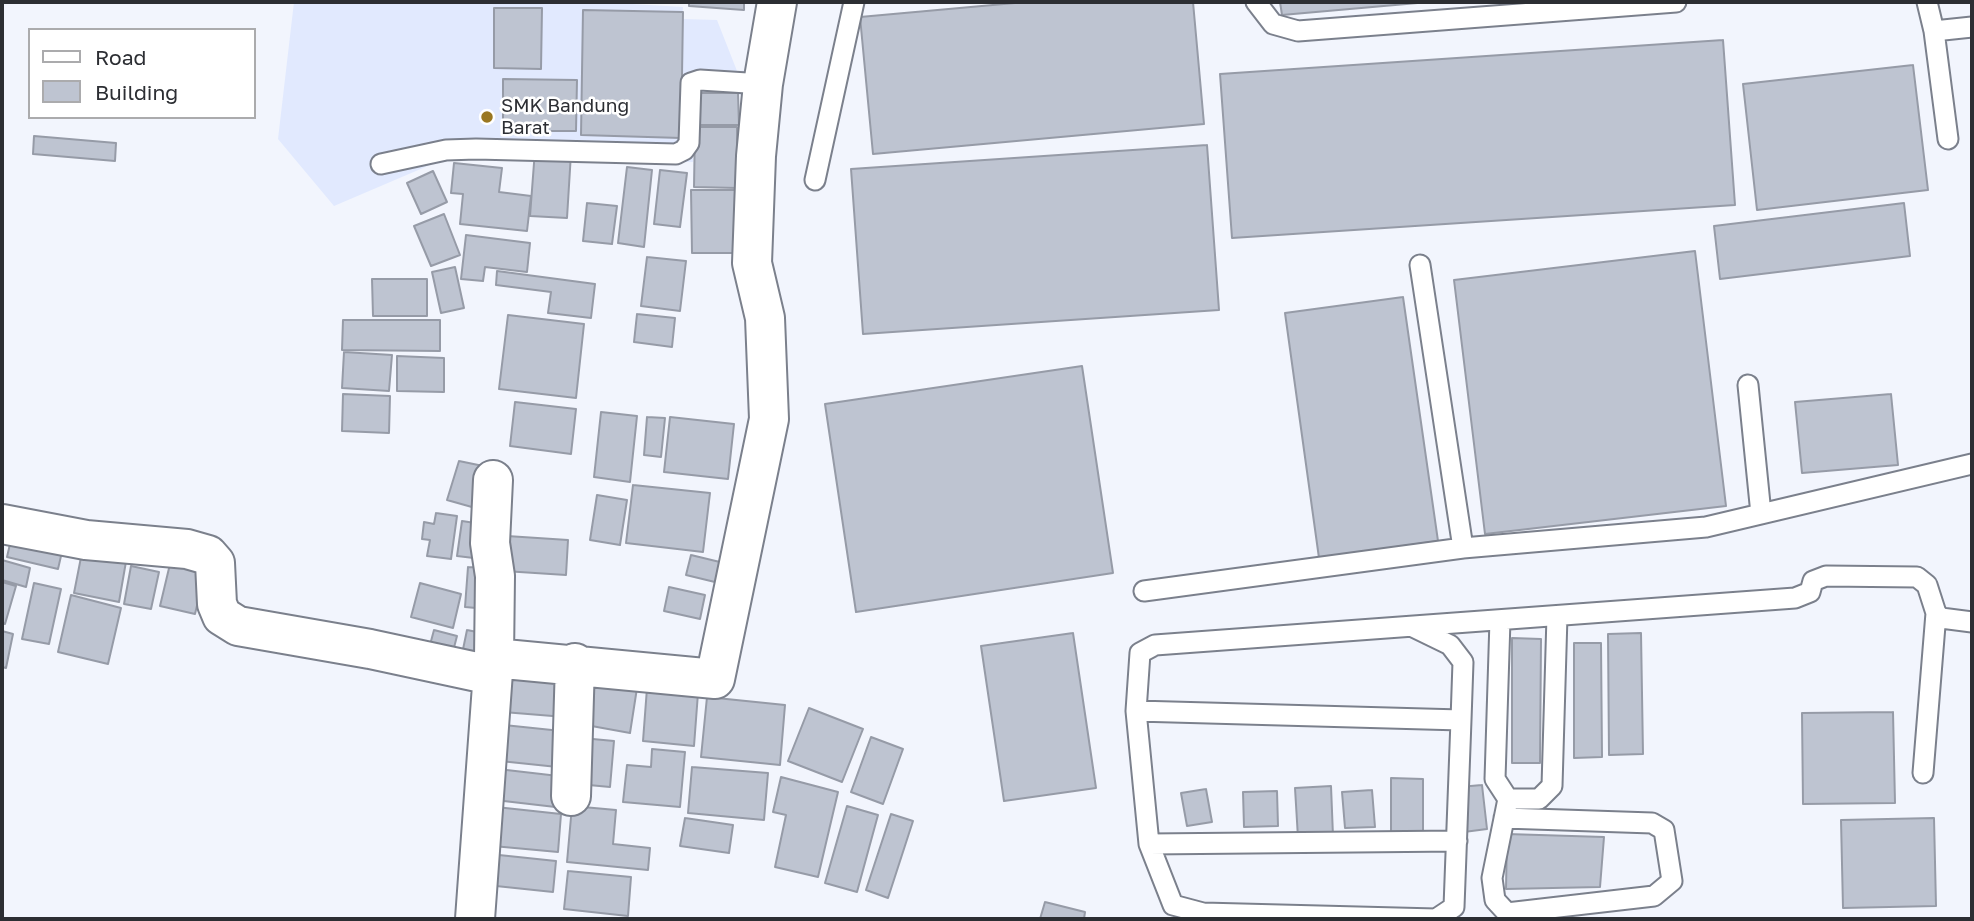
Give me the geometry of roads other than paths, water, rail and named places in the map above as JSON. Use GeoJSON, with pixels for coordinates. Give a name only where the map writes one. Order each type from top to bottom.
{"type":"FeatureCollection","features":[{"type":"Feature","properties":{"kind":"street"},"geometry":{"type":"LineString","coordinates":[[2,524],[86,540],[187,549],[208,555],[215,563],[217,604],[222,616],[238,626],[370,649],[492,666],[575,663],[715,679],[769,419],[765,318],[752,263],[763,84],[777,2]]}},
{"type":"Feature","properties":{"kind":"street"},"geometry":{"type":"LineString","coordinates":[[475,919],[492,666],[495,576],[490,543],[493,480]]}},
{"type":"Feature","properties":{"kind":"street"},"geometry":{"type":"LineString","coordinates":[[571,796],[575,663]]}},
{"type":"Feature","properties":{"kind":"lane"},"geometry":{"type":"LineString","coordinates":[[815,180],[854,2]]}},
{"type":"Feature","properties":{"kind":"lane"},"geometry":{"type":"LineString","coordinates":[[1256,2],[1273,24],[1298,31],[1676,2]]}},
{"type":"Feature","properties":{"kind":"lane"},"geometry":{"type":"LineString","coordinates":[[1927,2],[1934,31],[1948,139]]}},
{"type":"Feature","properties":{"kind":"lane"},"geometry":{"type":"LineString","coordinates":[[1934,31],[1972,27]]}},
{"type":"Feature","properties":{"kind":"lane"},"geometry":{"type":"LineString","coordinates":[[381,164],[446,150],[676,154],[684,150],[689,143],[691,83],[700,80],[763,84]]}},
{"type":"Feature","properties":{"kind":"lane"},"geometry":{"type":"LineString","coordinates":[[1420,264],[1463,548]]}},
{"type":"Feature","properties":{"kind":"lane"},"geometry":{"type":"LineString","coordinates":[[1748,385],[1761,514]]}},
{"type":"Feature","properties":{"kind":"lane"},"geometry":{"type":"LineString","coordinates":[[1144,591],[1463,548],[1706,527],[1972,464]]}},
{"type":"Feature","properties":{"kind":"lane"},"geometry":{"type":"LineString","coordinates":[[1413,626],[1450,645],[1463,662],[1454,907],[1436,919],[1203,913],[1173,905],[1149,844],[1136,711],[1137,662],[1140,653],[1154,645],[1801,597],[1810,592],[1813,581],[1826,576],[1917,577],[1927,584],[1936,614],[1923,773]]}},
{"type":"Feature","properties":{"kind":"lane"},"geometry":{"type":"LineString","coordinates":[[1936,614],[1941,618],[1972,622]]}},
{"type":"Feature","properties":{"kind":"lane"},"geometry":{"type":"LineString","coordinates":[[1506,808],[1539,799],[1552,786],[1557,616]]}},
{"type":"Feature","properties":{"kind":"lane"},"geometry":{"type":"LineString","coordinates":[[1500,620],[1494,779],[1506,808],[1492,877],[1495,900],[1507,913],[1654,896],[1672,881],[1664,831],[1652,822],[1506,808]]}},
{"type":"Feature","properties":{"kind":"lane"},"geometry":{"type":"LineString","coordinates":[[1136,711],[1461,720]]}},
{"type":"Feature","properties":{"kind":"lane"},"geometry":{"type":"LineString","coordinates":[[1149,844],[1457,841]]}},
{"type":"Feature","properties":{"kind":"place","name":"SMK Bandung Barat"},"geometry":{"type":"Point","coordinates":[487,117]}}]}
